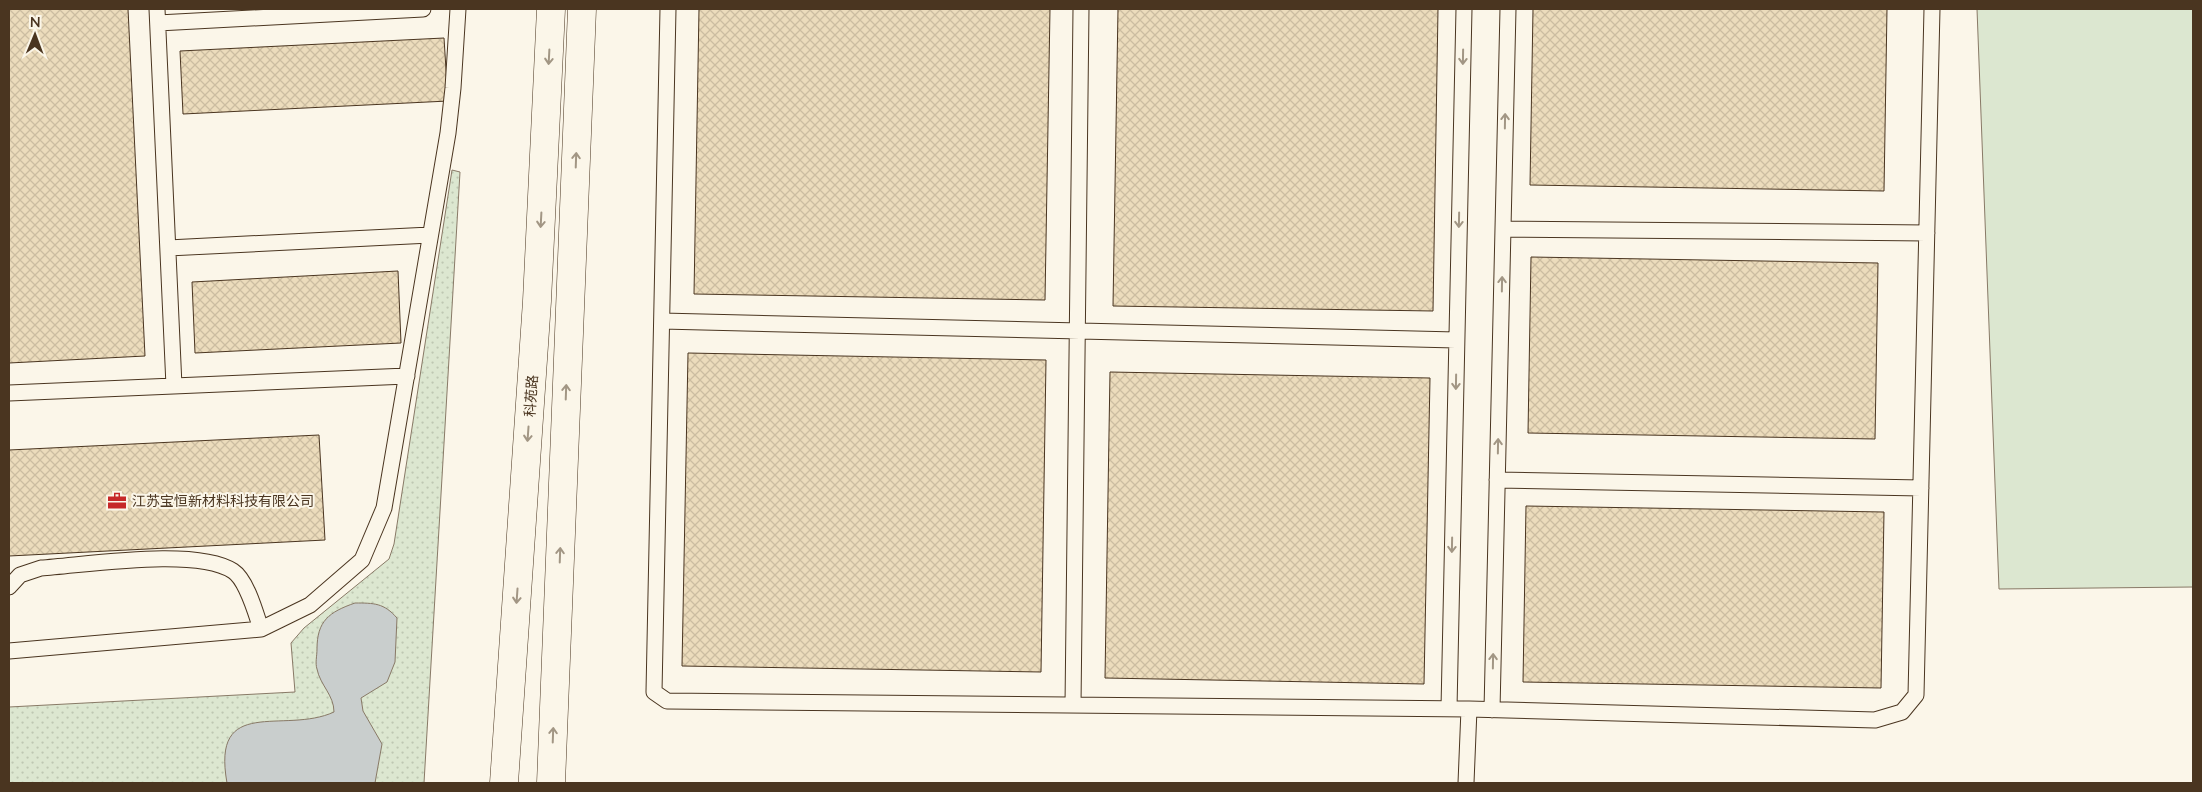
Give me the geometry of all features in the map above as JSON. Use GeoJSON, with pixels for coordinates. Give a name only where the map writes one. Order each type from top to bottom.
{"type":"FeatureCollection","features":[{"type":"Feature","properties":{"kind":"street","name":"科苑路"},"geometry":{"type":"LineString","coordinates":[[504,783],[537,301],[551,9]]}},
{"type":"Feature","properties":{"kind":"street"},"geometry":{"type":"LineString","coordinates":[[550,783],[582,9]]}},
{"type":"Feature","properties":{"kind":"lane"},"geometry":{"type":"LineString","coordinates":[[174,386],[158,16],[423,9]]}},
{"type":"Feature","properties":{"kind":"lane"},"geometry":{"type":"LineString","coordinates":[[9,651],[261,629],[310,605],[362,560],[384,508],[453,88],[458,9]]}},
{"type":"Feature","properties":{"kind":"lane"},"geometry":{"type":"LineString","coordinates":[[668,9],[654,692],[667,701],[1449,708],[1875,720],[1902,712],[1916,695],[1932,9]]}},
{"type":"Feature","properties":{"kind":"lane"},"geometry":{"type":"LineString","coordinates":[[1073,705],[1081,9]]}},
{"type":"Feature","properties":{"kind":"lane"},"geometry":{"type":"LineString","coordinates":[[1449,708],[1464,9]]}},
{"type":"Feature","properties":{"kind":"lane"},"geometry":{"type":"LineString","coordinates":[[1492,710],[1508,9]]}},
{"type":"Feature","properties":{"kind":"lane"},"geometry":{"type":"LineString","coordinates":[[1503,229],[1927,233]]}},
{"type":"Feature","properties":{"kind":"lane"},"geometry":{"type":"LineString","coordinates":[[168,248],[430,235]]}},
{"type":"Feature","properties":{"kind":"lane"},"geometry":{"type":"LineString","coordinates":[[662,321],[1456,340]]}},
{"type":"Feature","properties":{"kind":"lane"},"geometry":{"type":"LineString","coordinates":[[9,393],[406,376]]}},
{"type":"Feature","properties":{"kind":"lane"},"geometry":{"type":"LineString","coordinates":[[1497,480],[1921,488]]}},
{"type":"Feature","properties":{"kind":"lane"},"geometry":{"type":"LineString","coordinates":[[9,587],[20,575],[41,568],[180,558],[204,560],[234,572],[250,596],[261,629]]}},
{"type":"Feature","properties":{"kind":"lane"},"geometry":{"type":"LineString","coordinates":[[1466,783],[1469,709]]}},
{"type":"Feature","properties":{"kind":"green space"},"geometry":{"type":"Polygon","coordinates":[[[1977,9],[2193,9],[2193,587],[1999,589],[1977,9]]]}},
{"type":"Feature","properties":{"kind":"green space"},"geometry":{"type":"Polygon","coordinates":[[[452,170],[460,172],[424,783],[9,783],[9,707],[295,692],[291,643],[304,628],[389,559],[394,544],[452,170]]]}},
{"type":"Feature","properties":{"kind":"shaded area"},"geometry":{"type":"Polygon","coordinates":[[[355,603],[378,605],[388,609],[397,618],[395,662],[387,682],[361,698],[363,711],[382,744],[375,783],[227,783],[225,755],[230,738],[241,727],[256,723],[314,718],[334,712],[332,700],[316,667],[319,631],[326,619],[332,614],[355,603]]]}},
{"type":"Feature","properties":{"kind":"building"},"geometry":{"type":"Polygon","coordinates":[[[9,9],[128,9],[145,356],[9,363],[9,9]]]}},
{"type":"Feature","properties":{"kind":"building"},"geometry":{"type":"Polygon","coordinates":[[[699,9],[1050,9],[1045,300],[694,294],[699,9]]]}},
{"type":"Feature","properties":{"kind":"building"},"geometry":{"type":"Polygon","coordinates":[[[1118,9],[1438,9],[1433,311],[1113,306],[1118,9]]]}},
{"type":"Feature","properties":{"kind":"building"},"geometry":{"type":"Polygon","coordinates":[[[1533,9],[1887,9],[1884,191],[1530,185],[1533,9]]]}},
{"type":"Feature","properties":{"kind":"building"},"geometry":{"type":"Polygon","coordinates":[[[444,38],[448,101],[183,114],[180,51],[444,38]]]}},
{"type":"Feature","properties":{"kind":"building"},"geometry":{"type":"Polygon","coordinates":[[[1531,257],[1878,263],[1875,439],[1528,433],[1531,257]]]}},
{"type":"Feature","properties":{"kind":"building"},"geometry":{"type":"Polygon","coordinates":[[[398,271],[401,343],[195,353],[192,282],[398,271]]]}},
{"type":"Feature","properties":{"kind":"building"},"geometry":{"type":"Polygon","coordinates":[[[688,353],[1046,360],[1041,672],[682,666],[688,353]]]}},
{"type":"Feature","properties":{"kind":"building"},"geometry":{"type":"Polygon","coordinates":[[[1110,372],[1430,378],[1424,684],[1105,678],[1110,372]]]}},
{"type":"Feature","properties":{"kind":"building"},"geometry":{"type":"Polygon","coordinates":[[[319,435],[325,540],[9,556],[9,450],[319,435]]]}},
{"type":"Feature","properties":{"kind":"building"},"geometry":{"type":"Polygon","coordinates":[[[1526,506],[1884,512],[1881,688],[1523,682],[1526,506]]]}},
{"type":"Feature","properties":{"kind":"place","name":"江苏宝恒新材料科技有限公司"},"geometry":{"type":"Point","coordinates":[117,501]}}]}
